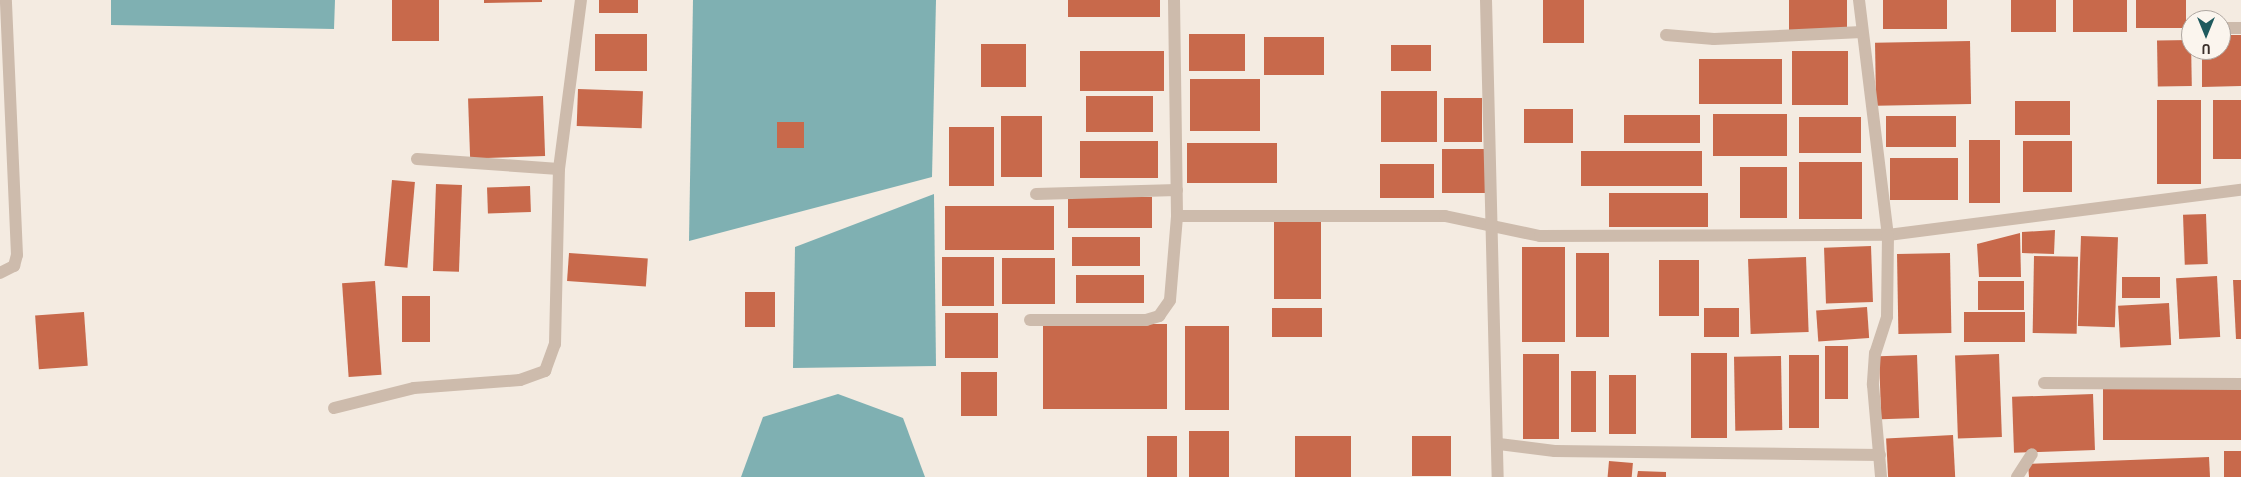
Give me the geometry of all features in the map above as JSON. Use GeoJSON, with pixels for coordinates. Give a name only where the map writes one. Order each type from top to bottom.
{"type":"FeatureCollection","features":[{"type":"Feature","properties":{"kind":"street"},"geometry":{"type":"LineString","coordinates":[[0,273],[14,266],[17,255],[6,125],[6,0]]}},
{"type":"Feature","properties":{"kind":"street"},"geometry":{"type":"LineString","coordinates":[[334,408],[414,388],[520,380],[545,371],[556,344],[559,169],[581,0]]}},
{"type":"Feature","properties":{"kind":"street"},"geometry":{"type":"LineString","coordinates":[[1030,320],[1146,320],[1159,316],[1170,300],[1177,216],[1174,0]]}},
{"type":"Feature","properties":{"kind":"street"},"geometry":{"type":"LineString","coordinates":[[1486,0],[1491,224],[1499,444],[1498,477]]}},
{"type":"Feature","properties":{"kind":"street"},"geometry":{"type":"LineString","coordinates":[[1860,0],[1862,32],[1888,235],[1887,317],[1876,353],[1873,385],[1881,477]]}},
{"type":"Feature","properties":{"kind":"street"},"geometry":{"type":"LineString","coordinates":[[1666,35],[1714,39],[1862,32]]}},
{"type":"Feature","properties":{"kind":"street"},"geometry":{"type":"LineString","coordinates":[[417,159],[559,169]]}},
{"type":"Feature","properties":{"kind":"street"},"geometry":{"type":"LineString","coordinates":[[1036,194],[1177,190]]}},
{"type":"Feature","properties":{"kind":"street"},"geometry":{"type":"LineString","coordinates":[[1177,216],[1445,216],[1491,224],[1540,236],[1888,235],[2241,190]]}},
{"type":"Feature","properties":{"kind":"street"},"geometry":{"type":"LineString","coordinates":[[2044,383],[2241,384]]}},
{"type":"Feature","properties":{"kind":"street"},"geometry":{"type":"LineString","coordinates":[[1499,444],[1555,451],[1880,455]]}},
{"type":"Feature","properties":{"kind":"street"},"geometry":{"type":"LineString","coordinates":[[2017,477],[2032,454]]}},
{"type":"Feature","properties":{"kind":"water"},"geometry":{"type":"Polygon","coordinates":[[[111,0],[335,0],[334,29],[111,25],[111,0]]]}},
{"type":"Feature","properties":{"kind":"water"},"geometry":{"type":"Polygon","coordinates":[[[693,0],[936,0],[932,177],[689,241],[693,0]]]}},
{"type":"Feature","properties":{"kind":"water"},"geometry":{"type":"Polygon","coordinates":[[[934,194],[936,366],[793,368],[795,247],[934,194]]]}},
{"type":"Feature","properties":{"kind":"water"},"geometry":{"type":"Polygon","coordinates":[[[838,394],[903,418],[925,477],[741,477],[763,417],[838,394]]]}},
{"type":"Feature","properties":{"kind":"building"},"geometry":{"type":"Polygon","coordinates":[[[392,0],[439,0],[439,41],[392,41],[392,0]]]}},
{"type":"Feature","properties":{"kind":"building"},"geometry":{"type":"Polygon","coordinates":[[[484,0],[542,0],[542,2],[484,3],[484,0]]]}},
{"type":"Feature","properties":{"kind":"building"},"geometry":{"type":"Polygon","coordinates":[[[599,0],[638,0],[638,13],[599,13],[599,0]]]}},
{"type":"Feature","properties":{"kind":"building"},"geometry":{"type":"Polygon","coordinates":[[[1068,0],[1160,0],[1160,17],[1068,17],[1068,0]]]}},
{"type":"Feature","properties":{"kind":"building"},"geometry":{"type":"Polygon","coordinates":[[[1543,0],[1584,0],[1584,43],[1543,43],[1543,0]]]}},
{"type":"Feature","properties":{"kind":"building"},"geometry":{"type":"Polygon","coordinates":[[[1789,0],[1847,0],[1847,33],[1789,33],[1789,0]]]}},
{"type":"Feature","properties":{"kind":"building"},"geometry":{"type":"Polygon","coordinates":[[[1883,0],[1947,0],[1947,29],[1883,29],[1883,0]]]}},
{"type":"Feature","properties":{"kind":"building"},"geometry":{"type":"Polygon","coordinates":[[[2011,0],[2056,0],[2056,32],[2011,32],[2011,0]]]}},
{"type":"Feature","properties":{"kind":"building"},"geometry":{"type":"Polygon","coordinates":[[[2073,0],[2127,0],[2127,32],[2073,32],[2073,0]]]}},
{"type":"Feature","properties":{"kind":"building"},"geometry":{"type":"Polygon","coordinates":[[[2136,0],[2186,0],[2186,10],[2181,10],[2181,28],[2136,28],[2136,0]]]}},
{"type":"Feature","properties":{"kind":"building"},"geometry":{"type":"Polygon","coordinates":[[[595,34],[647,34],[647,71],[595,71],[595,34]]]}},
{"type":"Feature","properties":{"kind":"building"},"geometry":{"type":"Polygon","coordinates":[[[1189,34],[1245,34],[1245,71],[1189,71],[1189,34]]]}},
{"type":"Feature","properties":{"kind":"building"},"geometry":{"type":"Polygon","coordinates":[[[2231,35],[2241,35],[2241,86],[2202,87],[2202,60],[2231,60],[2231,35]]]}},
{"type":"Feature","properties":{"kind":"building"},"geometry":{"type":"Polygon","coordinates":[[[1264,37],[1324,37],[1324,75],[1264,75],[1264,37]]]}},
{"type":"Feature","properties":{"kind":"building"},"geometry":{"type":"Polygon","coordinates":[[[2181,40],[2181,60],[2191,60],[2192,86],[2158,87],[2157,41],[2181,40]]]}},
{"type":"Feature","properties":{"kind":"building"},"geometry":{"type":"Polygon","coordinates":[[[1970,41],[1971,104],[1876,106],[1875,43],[1970,41]]]}},
{"type":"Feature","properties":{"kind":"building"},"geometry":{"type":"Polygon","coordinates":[[[981,44],[1026,44],[1026,87],[981,87],[981,44]]]}},
{"type":"Feature","properties":{"kind":"building"},"geometry":{"type":"Polygon","coordinates":[[[1391,45],[1431,45],[1431,71],[1391,71],[1391,45]]]}},
{"type":"Feature","properties":{"kind":"building"},"geometry":{"type":"Polygon","coordinates":[[[1080,51],[1164,51],[1164,91],[1080,91],[1080,51]]]}},
{"type":"Feature","properties":{"kind":"building"},"geometry":{"type":"Polygon","coordinates":[[[1792,51],[1848,51],[1848,105],[1792,105],[1792,51]]]}},
{"type":"Feature","properties":{"kind":"building"},"geometry":{"type":"Polygon","coordinates":[[[1699,59],[1782,59],[1782,104],[1699,104],[1699,59]]]}},
{"type":"Feature","properties":{"kind":"building"},"geometry":{"type":"Polygon","coordinates":[[[1190,79],[1260,79],[1260,131],[1190,131],[1190,79]]]}},
{"type":"Feature","properties":{"kind":"building"},"geometry":{"type":"Polygon","coordinates":[[[578,89],[643,91],[642,128],[577,126],[578,89]]]}},
{"type":"Feature","properties":{"kind":"building"},"geometry":{"type":"Polygon","coordinates":[[[1381,91],[1437,91],[1437,142],[1381,142],[1381,91]]]}},
{"type":"Feature","properties":{"kind":"building"},"geometry":{"type":"Polygon","coordinates":[[[543,96],[545,156],[470,159],[468,99],[543,96]]]}},
{"type":"Feature","properties":{"kind":"building"},"geometry":{"type":"Polygon","coordinates":[[[1086,96],[1153,96],[1153,132],[1086,132],[1086,96]]]}},
{"type":"Feature","properties":{"kind":"building"},"geometry":{"type":"Polygon","coordinates":[[[1444,98],[1482,98],[1482,142],[1444,142],[1444,98]]]}},
{"type":"Feature","properties":{"kind":"building"},"geometry":{"type":"Polygon","coordinates":[[[2157,100],[2201,100],[2201,184],[2157,184],[2157,100]]]}},
{"type":"Feature","properties":{"kind":"building"},"geometry":{"type":"Polygon","coordinates":[[[2213,100],[2241,100],[2241,159],[2213,159],[2213,100]]]}},
{"type":"Feature","properties":{"kind":"building"},"geometry":{"type":"Polygon","coordinates":[[[2015,101],[2070,101],[2070,135],[2015,135],[2015,101]]]}},
{"type":"Feature","properties":{"kind":"building"},"geometry":{"type":"Polygon","coordinates":[[[1524,109],[1573,109],[1573,143],[1524,143],[1524,109]]]}},
{"type":"Feature","properties":{"kind":"building"},"geometry":{"type":"Polygon","coordinates":[[[1713,114],[1787,114],[1787,156],[1713,156],[1713,114]]]}},
{"type":"Feature","properties":{"kind":"building"},"geometry":{"type":"Polygon","coordinates":[[[1624,115],[1700,115],[1700,143],[1624,143],[1624,115]]]}},
{"type":"Feature","properties":{"kind":"building"},"geometry":{"type":"Polygon","coordinates":[[[1001,116],[1042,116],[1042,177],[1001,177],[1001,116]]]}},
{"type":"Feature","properties":{"kind":"building"},"geometry":{"type":"Polygon","coordinates":[[[1886,116],[1956,116],[1956,147],[1886,147],[1886,116]]]}},
{"type":"Feature","properties":{"kind":"building"},"geometry":{"type":"Polygon","coordinates":[[[1799,117],[1861,117],[1861,153],[1799,153],[1799,117]]]}},
{"type":"Feature","properties":{"kind":"building"},"geometry":{"type":"Polygon","coordinates":[[[777,122],[804,122],[804,148],[777,148],[777,122]]]}},
{"type":"Feature","properties":{"kind":"building"},"geometry":{"type":"Polygon","coordinates":[[[949,127],[994,127],[994,186],[949,186],[949,127]]]}},
{"type":"Feature","properties":{"kind":"building"},"geometry":{"type":"Polygon","coordinates":[[[1969,140],[2000,140],[2000,203],[1969,203],[1969,140]]]}},
{"type":"Feature","properties":{"kind":"building"},"geometry":{"type":"Polygon","coordinates":[[[1080,141],[1158,141],[1158,178],[1080,178],[1080,141]]]}},
{"type":"Feature","properties":{"kind":"building"},"geometry":{"type":"Polygon","coordinates":[[[2023,141],[2072,141],[2072,192],[2023,192],[2023,141]]]}},
{"type":"Feature","properties":{"kind":"building"},"geometry":{"type":"Polygon","coordinates":[[[1187,143],[1277,143],[1277,183],[1187,183],[1187,143]]]}},
{"type":"Feature","properties":{"kind":"building"},"geometry":{"type":"Polygon","coordinates":[[[1442,149],[1486,149],[1486,193],[1442,193],[1442,149]]]}},
{"type":"Feature","properties":{"kind":"building"},"geometry":{"type":"Polygon","coordinates":[[[1581,151],[1702,151],[1702,186],[1581,186],[1581,151]]]}},
{"type":"Feature","properties":{"kind":"building"},"geometry":{"type":"Polygon","coordinates":[[[1890,158],[1958,158],[1958,200],[1890,200],[1890,158]]]}},
{"type":"Feature","properties":{"kind":"building"},"geometry":{"type":"Polygon","coordinates":[[[1799,162],[1862,162],[1862,219],[1799,219],[1799,162]]]}},
{"type":"Feature","properties":{"kind":"building"},"geometry":{"type":"Polygon","coordinates":[[[1380,164],[1434,164],[1434,198],[1380,198],[1380,164]]]}},
{"type":"Feature","properties":{"kind":"building"},"geometry":{"type":"Polygon","coordinates":[[[1740,167],[1787,167],[1787,218],[1740,218],[1740,167]]]}},
{"type":"Feature","properties":{"kind":"building"},"geometry":{"type":"Polygon","coordinates":[[[392,180],[415,182],[407,268],[385,266],[392,180]]]}},
{"type":"Feature","properties":{"kind":"building"},"geometry":{"type":"Polygon","coordinates":[[[436,184],[462,185],[459,272],[433,271],[436,184]]]}},
{"type":"Feature","properties":{"kind":"building"},"geometry":{"type":"Polygon","coordinates":[[[530,186],[531,212],[488,213],[487,188],[530,186]]]}},
{"type":"Feature","properties":{"kind":"building"},"geometry":{"type":"Polygon","coordinates":[[[1609,193],[1708,193],[1708,227],[1609,227],[1609,193]]]}},
{"type":"Feature","properties":{"kind":"building"},"geometry":{"type":"Polygon","coordinates":[[[1068,197],[1152,197],[1152,228],[1068,228],[1068,197]]]}},
{"type":"Feature","properties":{"kind":"building"},"geometry":{"type":"Polygon","coordinates":[[[945,206],[1054,206],[1054,250],[945,250],[945,206]]]}},
{"type":"Feature","properties":{"kind":"building"},"geometry":{"type":"Polygon","coordinates":[[[2206,214],[2208,264],[2185,265],[2183,215],[2206,214]]]}},
{"type":"Feature","properties":{"kind":"building"},"geometry":{"type":"Polygon","coordinates":[[[1274,222],[1321,222],[1321,299],[1274,299],[1274,222]]]}},
{"type":"Feature","properties":{"kind":"building"},"geometry":{"type":"Polygon","coordinates":[[[2055,230],[2054,254],[2022,253],[2022,232],[2055,230]]]}},
{"type":"Feature","properties":{"kind":"building"},"geometry":{"type":"Polygon","coordinates":[[[2020,233],[2021,277],[1979,277],[1977,244],[2020,233]]]}},
{"type":"Feature","properties":{"kind":"building"},"geometry":{"type":"Polygon","coordinates":[[[2081,236],[2118,237],[2115,327],[2078,326],[2081,236]]]}},
{"type":"Feature","properties":{"kind":"building"},"geometry":{"type":"Polygon","coordinates":[[[1072,237],[1140,237],[1140,266],[1072,266],[1072,237]]]}},
{"type":"Feature","properties":{"kind":"building"},"geometry":{"type":"Polygon","coordinates":[[[1871,246],[1873,302],[1826,304],[1824,248],[1871,246]]]}},
{"type":"Feature","properties":{"kind":"building"},"geometry":{"type":"Polygon","coordinates":[[[1522,247],[1565,247],[1565,342],[1522,342],[1522,247]]]}},
{"type":"Feature","properties":{"kind":"building"},"geometry":{"type":"Polygon","coordinates":[[[569,253],[648,259],[646,286],[567,281],[569,253]]]}},
{"type":"Feature","properties":{"kind":"building"},"geometry":{"type":"Polygon","coordinates":[[[1576,253],[1609,253],[1609,337],[1576,337],[1576,253]]]}},
{"type":"Feature","properties":{"kind":"building"},"geometry":{"type":"Polygon","coordinates":[[[1950,253],[1951,333],[1898,334],[1897,254],[1950,253]]]}},
{"type":"Feature","properties":{"kind":"building"},"geometry":{"type":"Polygon","coordinates":[[[2034,256],[2078,257],[2077,334],[2033,333],[2034,256]]]}},
{"type":"Feature","properties":{"kind":"building"},"geometry":{"type":"Polygon","coordinates":[[[942,257],[994,257],[994,306],[942,306],[942,257]]]}},
{"type":"Feature","properties":{"kind":"building"},"geometry":{"type":"Polygon","coordinates":[[[1806,257],[1809,332],[1751,334],[1748,259],[1806,257]]]}},
{"type":"Feature","properties":{"kind":"building"},"geometry":{"type":"Polygon","coordinates":[[[1002,258],[1055,258],[1055,304],[1002,304],[1002,258]]]}},
{"type":"Feature","properties":{"kind":"building"},"geometry":{"type":"Polygon","coordinates":[[[1659,260],[1699,260],[1699,316],[1659,316],[1659,260]]]}},
{"type":"Feature","properties":{"kind":"building"},"geometry":{"type":"Polygon","coordinates":[[[1076,275],[1144,275],[1144,303],[1076,303],[1076,275]]]}},
{"type":"Feature","properties":{"kind":"building"},"geometry":{"type":"Polygon","coordinates":[[[2217,276],[2220,337],[2179,339],[2176,278],[2217,276]]]}},
{"type":"Feature","properties":{"kind":"building"},"geometry":{"type":"Polygon","coordinates":[[[2122,277],[2160,277],[2160,298],[2122,298],[2122,277]]]}},
{"type":"Feature","properties":{"kind":"building"},"geometry":{"type":"Polygon","coordinates":[[[2233,280],[2241,280],[2241,339],[2236,339],[2233,280]]]}},
{"type":"Feature","properties":{"kind":"building"},"geometry":{"type":"Polygon","coordinates":[[[375,281],[382,375],[349,377],[342,283],[375,281]]]}},
{"type":"Feature","properties":{"kind":"building"},"geometry":{"type":"Polygon","coordinates":[[[1978,281],[2024,281],[2024,310],[1978,310],[1978,281]]]}},
{"type":"Feature","properties":{"kind":"building"},"geometry":{"type":"Polygon","coordinates":[[[745,292],[775,292],[775,327],[745,327],[745,292]]]}},
{"type":"Feature","properties":{"kind":"building"},"geometry":{"type":"Polygon","coordinates":[[[402,296],[430,296],[430,342],[402,342],[402,296]]]}},
{"type":"Feature","properties":{"kind":"building"},"geometry":{"type":"Polygon","coordinates":[[[2169,303],[2171,345],[2120,348],[2118,306],[2169,303]]]}},
{"type":"Feature","properties":{"kind":"building"},"geometry":{"type":"Polygon","coordinates":[[[1867,307],[1869,338],[1818,341],[1816,311],[1867,307]]]}},
{"type":"Feature","properties":{"kind":"building"},"geometry":{"type":"Polygon","coordinates":[[[1272,308],[1322,308],[1322,337],[1272,337],[1272,308]]]}},
{"type":"Feature","properties":{"kind":"building"},"geometry":{"type":"Polygon","coordinates":[[[1704,308],[1739,308],[1739,337],[1704,337],[1704,308]]]}},
{"type":"Feature","properties":{"kind":"building"},"geometry":{"type":"Polygon","coordinates":[[[84,312],[88,366],[39,369],[35,315],[84,312]]]}},
{"type":"Feature","properties":{"kind":"building"},"geometry":{"type":"Polygon","coordinates":[[[1964,312],[2025,312],[2025,342],[1964,342],[1964,312]]]}},
{"type":"Feature","properties":{"kind":"building"},"geometry":{"type":"Polygon","coordinates":[[[945,313],[998,313],[998,358],[945,358],[945,313]]]}},
{"type":"Feature","properties":{"kind":"building"},"geometry":{"type":"Polygon","coordinates":[[[1043,324],[1167,324],[1167,409],[1043,409],[1043,324]]]}},
{"type":"Feature","properties":{"kind":"building"},"geometry":{"type":"Polygon","coordinates":[[[1185,326],[1229,326],[1229,410],[1185,410],[1185,326]]]}},
{"type":"Feature","properties":{"kind":"building"},"geometry":{"type":"Polygon","coordinates":[[[1825,346],[1848,346],[1848,399],[1825,399],[1825,346]]]}},
{"type":"Feature","properties":{"kind":"building"},"geometry":{"type":"Polygon","coordinates":[[[1691,353],[1727,353],[1727,438],[1691,438],[1691,353]]]}},
{"type":"Feature","properties":{"kind":"building"},"geometry":{"type":"Polygon","coordinates":[[[1523,354],[1559,354],[1559,439],[1523,439],[1523,354]]]}},
{"type":"Feature","properties":{"kind":"building"},"geometry":{"type":"Polygon","coordinates":[[[1999,354],[2002,437],[1958,438],[1955,356],[1999,354]]]}},
{"type":"Feature","properties":{"kind":"building"},"geometry":{"type":"Polygon","coordinates":[[[1789,355],[1819,355],[1819,428],[1789,428],[1789,355]]]}},
{"type":"Feature","properties":{"kind":"building"},"geometry":{"type":"Polygon","coordinates":[[[1917,355],[1919,418],[1881,419],[1879,356],[1917,355]]]}},
{"type":"Feature","properties":{"kind":"building"},"geometry":{"type":"Polygon","coordinates":[[[1781,356],[1782,430],[1735,431],[1734,357],[1781,356]]]}},
{"type":"Feature","properties":{"kind":"building"},"geometry":{"type":"Polygon","coordinates":[[[1571,371],[1596,371],[1596,432],[1571,432],[1571,371]]]}},
{"type":"Feature","properties":{"kind":"building"},"geometry":{"type":"Polygon","coordinates":[[[961,372],[997,372],[997,416],[961,416],[961,372]]]}},
{"type":"Feature","properties":{"kind":"building"},"geometry":{"type":"Polygon","coordinates":[[[1609,375],[1636,375],[1636,434],[1609,434],[1609,375]]]}},
{"type":"Feature","properties":{"kind":"building"},"geometry":{"type":"Polygon","coordinates":[[[2103,387],[2241,387],[2241,440],[2103,440],[2103,387]]]}},
{"type":"Feature","properties":{"kind":"building"},"geometry":{"type":"Polygon","coordinates":[[[2093,394],[2095,450],[2014,453],[2012,397],[2093,394]]]}},
{"type":"Feature","properties":{"kind":"building"},"geometry":{"type":"Polygon","coordinates":[[[1189,431],[1229,431],[1229,477],[1189,477],[1189,431]]]}},
{"type":"Feature","properties":{"kind":"building"},"geometry":{"type":"Polygon","coordinates":[[[1953,435],[1955,477],[1888,477],[1886,439],[1953,435]]]}},
{"type":"Feature","properties":{"kind":"building"},"geometry":{"type":"Polygon","coordinates":[[[1147,436],[1177,436],[1177,477],[1147,477],[1147,436]]]}},
{"type":"Feature","properties":{"kind":"building"},"geometry":{"type":"Polygon","coordinates":[[[1295,436],[1351,436],[1351,477],[1295,477],[1295,436]]]}},
{"type":"Feature","properties":{"kind":"building"},"geometry":{"type":"Polygon","coordinates":[[[1412,436],[1451,436],[1451,476],[1412,476],[1412,436]]]}},
{"type":"Feature","properties":{"kind":"building"},"geometry":{"type":"Polygon","coordinates":[[[2224,451],[2241,451],[2241,477],[2224,477],[2224,451]]]}},
{"type":"Feature","properties":{"kind":"building"},"geometry":{"type":"Polygon","coordinates":[[[2209,457],[2210,477],[2029,477],[2028,464],[2209,457]]]}},
{"type":"Feature","properties":{"kind":"building"},"geometry":{"type":"Polygon","coordinates":[[[1609,461],[1633,463],[1632,477],[1608,477],[1609,461]]]}},
{"type":"Feature","properties":{"kind":"building"},"geometry":{"type":"Polygon","coordinates":[[[1638,471],[1666,472],[1666,477],[1637,477],[1638,471]]]}}]}
